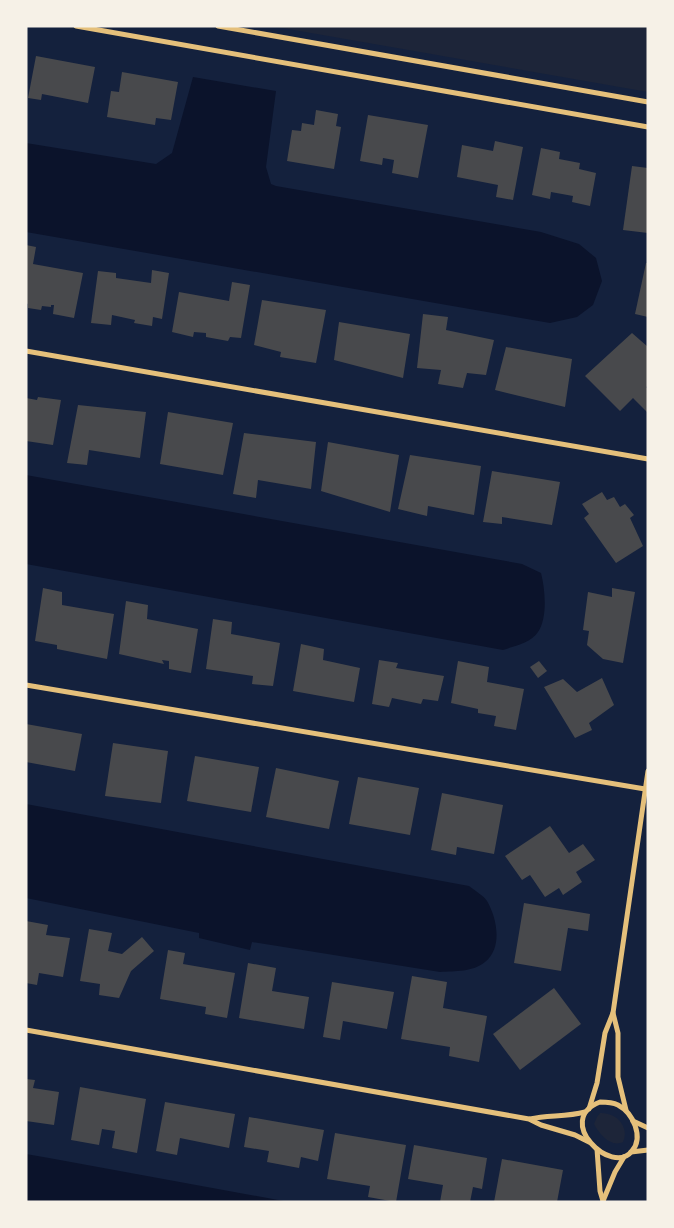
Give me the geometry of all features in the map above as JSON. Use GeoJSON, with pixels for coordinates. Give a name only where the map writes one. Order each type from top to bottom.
{"type":"FeatureCollection","features":[{"type":"Feature","properties":{"kind":"street"},"geometry":{"type":"LineString","coordinates":[[76,26],[648,127]]}},
{"type":"Feature","properties":{"kind":"street"},"geometry":{"type":"LineString","coordinates":[[218,26],[648,102]]}},
{"type":"Feature","properties":{"kind":"street"},"geometry":{"type":"LineString","coordinates":[[26,352],[648,460]]}},
{"type":"Feature","properties":{"kind":"street"},"geometry":{"type":"LineString","coordinates":[[26,685],[645,789]]}},
{"type":"Feature","properties":{"kind":"street"},"geometry":{"type":"LineString","coordinates":[[589,1142],[582,1125],[597,1083],[604,1033],[613,1013],[648,771]]}},
{"type":"Feature","properties":{"kind":"street"},"geometry":{"type":"LineString","coordinates":[[613,1013],[618,1033],[618,1076],[626,1112]]}},
{"type":"Feature","properties":{"kind":"street"},"geometry":{"type":"LineString","coordinates":[[26,1030],[529,1119],[541,1125],[575,1135],[589,1142],[602,1153],[612,1157],[648,1150]]}},
{"type":"Feature","properties":{"kind":"street"},"geometry":{"type":"LineString","coordinates":[[529,1119],[541,1116],[560,1117],[587,1111],[593,1105],[600,1102],[620,1106],[633,1121],[637,1139],[631,1152]]}},
{"type":"Feature","properties":{"kind":"street"},"geometry":{"type":"LineString","coordinates":[[633,1121],[648,1128]]}},
{"type":"Feature","properties":{"kind":"street"},"geometry":{"type":"LineString","coordinates":[[597,1149],[600,1191],[603,1201]]}},
{"type":"Feature","properties":{"kind":"street"},"geometry":{"type":"LineString","coordinates":[[603,1201],[624,1156]]}},
{"type":"Feature","properties":{"kind":"shaded area"},"geometry":{"type":"Polygon","coordinates":[[[271,26],[648,26],[648,92],[271,26]]]}},
{"type":"Feature","properties":{"kind":"shaded area"},"geometry":{"type":"Polygon","coordinates":[[[193,77],[276,91],[266,167],[271,184],[541,232],[579,244],[596,258],[602,281],[593,305],[577,317],[550,323],[26,232],[26,143],[156,164],[172,153],[193,77]]]}},
{"type":"Feature","properties":{"kind":"shaded area"},"geometry":{"type":"Polygon","coordinates":[[[26,475],[522,564],[541,573],[544,587],[544,611],[541,626],[531,639],[503,650],[26,564],[26,475]]]}},
{"type":"Feature","properties":{"kind":"shaded area"},"geometry":{"type":"Polygon","coordinates":[[[26,804],[469,886],[487,901],[491,908],[496,924],[494,949],[491,956],[485,962],[475,968],[440,972],[252,942],[250,950],[199,938],[199,933],[26,898],[26,804]]]}},
{"type":"Feature","properties":{"kind":"shaded area"},"geometry":{"type":"Polygon","coordinates":[[[600,1113],[611,1115],[620,1122],[625,1131],[623,1142],[610,1142],[599,1132],[594,1124],[600,1113]]]}},
{"type":"Feature","properties":{"kind":"shaded area"},"geometry":{"type":"Polygon","coordinates":[[[26,1154],[49,1158],[289,1202],[26,1202],[26,1154]]]}},
{"type":"Feature","properties":{"kind":"building"},"geometry":{"type":"Polygon","coordinates":[[[36,56],[95,67],[88,103],[42,94],[41,100],[28,98],[36,56]]]}},
{"type":"Feature","properties":{"kind":"building"},"geometry":{"type":"Polygon","coordinates":[[[122,72],[178,82],[171,120],[156,118],[155,125],[107,117],[111,91],[119,92],[122,72]]]}},
{"type":"Feature","properties":{"kind":"building"},"geometry":{"type":"Polygon","coordinates":[[[316,110],[338,114],[336,126],[341,127],[334,169],[287,161],[292,130],[301,131],[302,123],[314,125],[316,110]]]}},
{"type":"Feature","properties":{"kind":"building"},"geometry":{"type":"Polygon","coordinates":[[[368,115],[428,125],[418,178],[392,173],[394,160],[383,158],[382,165],[360,161],[368,115]]]}},
{"type":"Feature","properties":{"kind":"building"},"geometry":{"type":"Polygon","coordinates":[[[495,141],[523,147],[513,200],[496,197],[498,185],[457,177],[462,145],[493,151],[495,141]]]}},
{"type":"Feature","properties":{"kind":"building"},"geometry":{"type":"Polygon","coordinates":[[[541,148],[560,152],[559,159],[580,163],[579,169],[596,173],[590,206],[572,202],[573,196],[551,192],[550,199],[532,195],[541,148]]]}},
{"type":"Feature","properties":{"kind":"building"},"geometry":{"type":"Polygon","coordinates":[[[632,166],[648,168],[648,233],[623,230],[632,166]]]}},
{"type":"Feature","properties":{"kind":"building"},"geometry":{"type":"Polygon","coordinates":[[[26,245],[36,247],[33,264],[83,273],[74,318],[53,314],[54,305],[51,305],[51,307],[42,306],[41,310],[28,308],[26,303],[26,245]]]}},
{"type":"Feature","properties":{"kind":"building"},"geometry":{"type":"Polygon","coordinates":[[[646,263],[648,263],[648,317],[635,314],[646,263]]]}},
{"type":"Feature","properties":{"kind":"building"},"geometry":{"type":"Polygon","coordinates":[[[152,270],[169,273],[162,319],[153,317],[152,326],[134,323],[135,320],[112,315],[111,325],[91,323],[98,271],[116,273],[116,278],[151,283],[152,270]]]}},
{"type":"Feature","properties":{"kind":"building"},"geometry":{"type":"Polygon","coordinates":[[[232,282],[250,285],[241,338],[230,337],[228,341],[206,337],[206,333],[194,332],[193,337],[172,332],[179,292],[229,301],[232,282]]]}},
{"type":"Feature","properties":{"kind":"building"},"geometry":{"type":"Polygon","coordinates":[[[262,300],[326,310],[316,363],[280,357],[281,352],[254,345],[262,300]]]}},
{"type":"Feature","properties":{"kind":"building"},"geometry":{"type":"Polygon","coordinates":[[[423,314],[448,317],[446,330],[494,340],[486,375],[467,373],[463,388],[438,384],[441,370],[417,368],[423,314]]]}},
{"type":"Feature","properties":{"kind":"building"},"geometry":{"type":"Polygon","coordinates":[[[339,322],[410,334],[403,378],[334,360],[339,322]]]}},
{"type":"Feature","properties":{"kind":"building"},"geometry":{"type":"Polygon","coordinates":[[[632,333],[648,347],[648,386],[646,387],[648,389],[648,413],[633,398],[620,411],[585,376],[632,333]]]}},
{"type":"Feature","properties":{"kind":"building"},"geometry":{"type":"Polygon","coordinates":[[[506,347],[572,359],[565,407],[495,390],[506,347]]]}},
{"type":"Feature","properties":{"kind":"building"},"geometry":{"type":"Polygon","coordinates":[[[38,397],[61,400],[53,445],[26,441],[26,398],[37,400],[38,397]]]}},
{"type":"Feature","properties":{"kind":"building"},"geometry":{"type":"Polygon","coordinates":[[[78,405],[146,412],[140,458],[89,450],[87,465],[67,463],[78,405]]]}},
{"type":"Feature","properties":{"kind":"building"},"geometry":{"type":"Polygon","coordinates":[[[168,412],[233,423],[223,475],[160,464],[168,412]]]}},
{"type":"Feature","properties":{"kind":"building"},"geometry":{"type":"Polygon","coordinates":[[[244,433],[316,442],[311,489],[258,480],[256,498],[233,494],[244,433]]]}},
{"type":"Feature","properties":{"kind":"building"},"geometry":{"type":"Polygon","coordinates":[[[328,442],[399,455],[390,512],[321,491],[328,442]]]}},
{"type":"Feature","properties":{"kind":"building"},"geometry":{"type":"Polygon","coordinates":[[[410,455],[481,466],[474,515],[428,506],[427,516],[398,509],[410,455]]]}},
{"type":"Feature","properties":{"kind":"building"},"geometry":{"type":"Polygon","coordinates":[[[492,471],[560,482],[552,525],[502,517],[502,524],[483,522],[492,471]]]}},
{"type":"Feature","properties":{"kind":"building"},"geometry":{"type":"Polygon","coordinates":[[[602,492],[607,500],[614,497],[620,507],[625,504],[634,515],[630,518],[643,546],[616,563],[584,518],[589,514],[582,504],[602,492]]]}},
{"type":"Feature","properties":{"kind":"building"},"geometry":{"type":"Polygon","coordinates":[[[43,588],[62,592],[62,605],[114,614],[107,659],[57,649],[57,645],[35,641],[43,588]]]}},
{"type":"Feature","properties":{"kind":"building"},"geometry":{"type":"Polygon","coordinates":[[[612,588],[635,592],[623,663],[603,659],[587,645],[589,631],[583,630],[588,592],[612,597],[612,588]]]}},
{"type":"Feature","properties":{"kind":"building"},"geometry":{"type":"Polygon","coordinates":[[[126,601],[148,605],[147,619],[198,629],[191,673],[169,669],[169,661],[162,660],[164,664],[119,654],[126,601]]]}},
{"type":"Feature","properties":{"kind":"building"},"geometry":{"type":"Polygon","coordinates":[[[213,619],[232,622],[231,634],[280,643],[273,686],[252,684],[253,676],[206,669],[213,619]]]}},
{"type":"Feature","properties":{"kind":"building"},"geometry":{"type":"Polygon","coordinates":[[[301,644],[324,649],[323,660],[360,668],[354,702],[293,691],[301,644]]]}},
{"type":"Feature","properties":{"kind":"building"},"geometry":{"type":"Polygon","coordinates":[[[379,660],[398,663],[396,668],[444,676],[438,701],[423,699],[421,704],[392,698],[389,707],[372,704],[379,660]]]}},
{"type":"Feature","properties":{"kind":"building"},"geometry":{"type":"Polygon","coordinates":[[[458,661],[489,667],[487,682],[524,689],[516,730],[494,726],[496,716],[478,713],[478,709],[451,703],[458,661]]]}},
{"type":"Feature","properties":{"kind":"building"},"geometry":{"type":"Polygon","coordinates":[[[539,661],[547,671],[538,678],[530,667],[539,661]]]}},
{"type":"Feature","properties":{"kind":"building"},"geometry":{"type":"Polygon","coordinates":[[[602,678],[614,705],[589,723],[592,730],[575,738],[544,687],[563,679],[577,692],[602,678]]]}},
{"type":"Feature","properties":{"kind":"building"},"geometry":{"type":"Polygon","coordinates":[[[26,724],[82,734],[75,771],[26,762],[26,724]]]}},
{"type":"Feature","properties":{"kind":"building"},"geometry":{"type":"Polygon","coordinates":[[[113,743],[168,751],[161,803],[105,796],[113,743]]]}},
{"type":"Feature","properties":{"kind":"building"},"geometry":{"type":"Polygon","coordinates":[[[195,756],[259,767],[251,812],[187,801],[195,756]]]}},
{"type":"Feature","properties":{"kind":"building"},"geometry":{"type":"Polygon","coordinates":[[[276,768],[339,781],[329,829],[266,817],[276,768]]]}},
{"type":"Feature","properties":{"kind":"building"},"geometry":{"type":"Polygon","coordinates":[[[358,777],[419,788],[410,835],[349,824],[358,777]]]}},
{"type":"Feature","properties":{"kind":"building"},"geometry":{"type":"Polygon","coordinates":[[[442,793],[503,805],[494,854],[457,847],[456,855],[431,850],[442,793]]]}},
{"type":"Feature","properties":{"kind":"building"},"geometry":{"type":"Polygon","coordinates":[[[550,826],[569,853],[583,844],[595,860],[576,872],[582,882],[563,895],[559,888],[545,897],[530,875],[522,880],[505,856],[550,826]]]}},
{"type":"Feature","properties":{"kind":"building"},"geometry":{"type":"Polygon","coordinates":[[[524,903],[590,914],[588,931],[568,928],[561,971],[514,963],[524,903]]]}},
{"type":"Feature","properties":{"kind":"building"},"geometry":{"type":"Polygon","coordinates":[[[26,921],[48,925],[46,935],[70,938],[63,977],[39,973],[37,985],[26,983],[26,921]]]}},
{"type":"Feature","properties":{"kind":"building"},"geometry":{"type":"Polygon","coordinates":[[[89,929],[112,933],[108,951],[122,954],[142,937],[154,951],[131,971],[119,998],[99,995],[100,984],[80,981],[89,929]]]}},
{"type":"Feature","properties":{"kind":"building"},"geometry":{"type":"Polygon","coordinates":[[[168,950],[185,953],[183,964],[235,973],[227,1018],[205,1014],[206,1007],[160,999],[168,950]]]}},
{"type":"Feature","properties":{"kind":"building"},"geometry":{"type":"Polygon","coordinates":[[[248,963],[276,968],[272,991],[309,997],[304,1029],[239,1018],[248,963]]]}},
{"type":"Feature","properties":{"kind":"building"},"geometry":{"type":"Polygon","coordinates":[[[412,976],[447,982],[443,1008],[487,1016],[479,1062],[449,1056],[450,1047],[401,1039],[412,976]]]}},
{"type":"Feature","properties":{"kind":"building"},"geometry":{"type":"Polygon","coordinates":[[[332,982],[394,992],[387,1029],[343,1021],[340,1040],[323,1037],[332,982]]]}},
{"type":"Feature","properties":{"kind":"building"},"geometry":{"type":"Polygon","coordinates":[[[554,988],[581,1024],[520,1070],[493,1034],[554,988]]]}},
{"type":"Feature","properties":{"kind":"building"},"geometry":{"type":"Polygon","coordinates":[[[26,1079],[35,1080],[33,1088],[59,1092],[54,1125],[26,1121],[26,1079]]]}},
{"type":"Feature","properties":{"kind":"building"},"geometry":{"type":"Polygon","coordinates":[[[80,1087],[146,1099],[137,1153],[112,1148],[115,1131],[102,1129],[99,1145],[71,1140],[80,1087]]]}},
{"type":"Feature","properties":{"kind":"building"},"geometry":{"type":"Polygon","coordinates":[[[165,1102],[235,1114],[229,1148],[180,1138],[177,1155],[156,1151],[165,1102]]]}},
{"type":"Feature","properties":{"kind":"building"},"geometry":{"type":"Polygon","coordinates":[[[249,1117],[324,1130],[318,1161],[301,1157],[299,1168],[267,1162],[269,1151],[244,1147],[249,1117]]]}},
{"type":"Feature","properties":{"kind":"building"},"geometry":{"type":"Polygon","coordinates":[[[335,1133],[406,1145],[396,1202],[368,1197],[370,1186],[327,1179],[335,1133]]]}},
{"type":"Feature","properties":{"kind":"building"},"geometry":{"type":"Polygon","coordinates":[[[414,1145],[487,1158],[482,1189],[473,1187],[470,1202],[440,1202],[443,1185],[408,1179],[414,1145]]]}},
{"type":"Feature","properties":{"kind":"building"},"geometry":{"type":"Polygon","coordinates":[[[502,1159],[563,1170],[557,1202],[494,1202],[502,1159]]]}}]}
